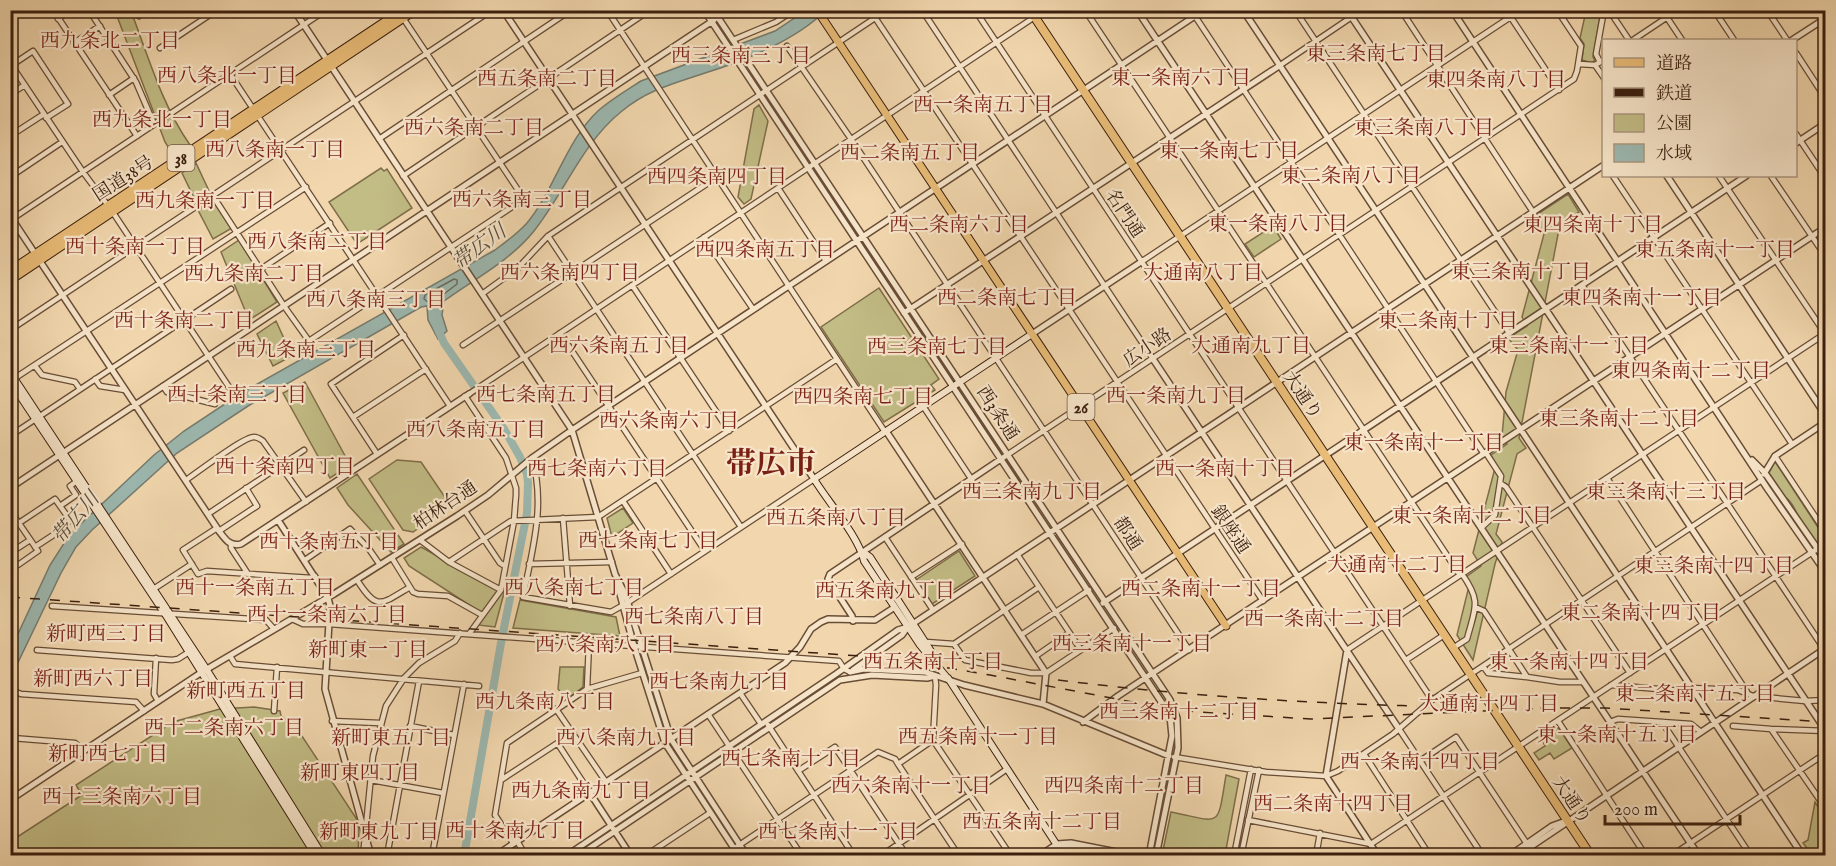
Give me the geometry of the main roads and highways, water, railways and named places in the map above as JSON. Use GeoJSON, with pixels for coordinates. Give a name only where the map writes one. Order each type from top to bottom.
{"type":"FeatureCollection","features":[{"type":"Feature","properties":{"kind":"highway","name":"国道38号"},"geometry":{"type":"LineString","coordinates":[[10,279],[37,257],[329,64],[401,13],[415,10]]}},
{"type":"Feature","properties":{"kind":"highway","name":"大通り"},"geometry":{"type":"LineString","coordinates":[[1032,14],[1591,855]]}},
{"type":"Feature","properties":{"kind":"highway","name":"国道38号"},"geometry":{"type":"LineString","coordinates":[[10,271],[37,257]]}},
{"type":"Feature","properties":{"kind":"main road","name":"26"},"geometry":{"type":"LineString","coordinates":[[817,10],[1226,626]]}},
{"type":"Feature","properties":{"kind":"main road"},"geometry":{"type":"LineString","coordinates":[[1032,334],[813,479],[862,552],[864,561],[895,607],[926,642],[1064,855]]}},
{"type":"Feature","properties":{"kind":"main road"},"geometry":{"type":"LineString","coordinates":[[10,372],[12,381],[205,671],[323,855]]}},
{"type":"Feature","properties":{"kind":"main road"},"geometry":{"type":"LineString","coordinates":[[61,454],[95,505]]}},
{"type":"Feature","properties":{"kind":"main road"},"geometry":{"type":"LineString","coordinates":[[862,552],[870,557],[920,645],[949,680]]}},
{"type":"Feature","properties":{"kind":"main road"},"geometry":{"type":"LineString","coordinates":[[167,614],[189,652],[205,671],[316,855]]}},
{"type":"Feature","properties":{"kind":"water"},"geometry":{"type":"Polygon","coordinates":[[[805,11],[825,11],[800,31],[769,48],[662,88],[622,111],[596,138],[545,216],[524,242],[503,261],[444,301],[442,315],[447,331],[438,339],[428,320],[427,306],[421,307],[248,406],[177,453],[76,547],[11,677],[11,649],[50,565],[70,534],[154,455],[184,431],[243,392],[508,241],[537,210],[569,150],[588,122],[614,98],[641,81],[775,31],[805,11]]]}},
{"type":"Feature","properties":{"kind":"waterway"},"geometry":{"type":"LineString","coordinates":[[437,327],[444,343],[504,429],[520,457],[528,483],[527,513],[501,643],[464,856]]}},
{"type":"Feature","properties":{"kind":"railway"},"geometry":{"type":"LineString","coordinates":[[10,597],[889,658],[1198,712],[1311,719],[1547,708]]}},
{"type":"Feature","properties":{"kind":"railway"},"geometry":{"type":"LineString","coordinates":[[1058,680],[1237,697],[1417,706]]}},
{"type":"Feature","properties":{"kind":"railway"},"geometry":{"type":"LineString","coordinates":[[1540,708],[1605,708],[1826,722]]}},
{"type":"Feature","properties":{"kind":"district","name":"西九条北二丁目"},"geometry":{"type":"Point","coordinates":[110,40]}},
{"type":"Feature","properties":{"kind":"district","name":"東三条南七丁目"},"geometry":{"type":"Point","coordinates":[1376,53]}},
{"type":"Feature","properties":{"kind":"district","name":"西三条南三丁目"},"geometry":{"type":"Point","coordinates":[741,55]}},
{"type":"Feature","properties":{"kind":"district","name":"西八条北一丁目"},"geometry":{"type":"Point","coordinates":[227,75]}},
{"type":"Feature","properties":{"kind":"district","name":"東一条南六丁目"},"geometry":{"type":"Point","coordinates":[1181,77]}},
{"type":"Feature","properties":{"kind":"district","name":"西五条南二丁目"},"geometry":{"type":"Point","coordinates":[547,78]}},
{"type":"Feature","properties":{"kind":"district","name":"東四条南八丁目"},"geometry":{"type":"Point","coordinates":[1496,79]}},
{"type":"Feature","properties":{"kind":"district","name":"西一条南五丁目"},"geometry":{"type":"Point","coordinates":[983,104]}},
{"type":"Feature","properties":{"kind":"district","name":"西九条北一丁目"},"geometry":{"type":"Point","coordinates":[162,119]}},
{"type":"Feature","properties":{"kind":"district","name":"西六条南二丁目"},"geometry":{"type":"Point","coordinates":[474,127]}},
{"type":"Feature","properties":{"kind":"district","name":"東三条南八丁目"},"geometry":{"type":"Point","coordinates":[1424,127]}},
{"type":"Feature","properties":{"kind":"district","name":"西八条南一丁目"},"geometry":{"type":"Point","coordinates":[275,149]}},
{"type":"Feature","properties":{"kind":"district","name":"東一条南七丁目"},"geometry":{"type":"Point","coordinates":[1229,150]}},
{"type":"Feature","properties":{"kind":"district","name":"西二条南五丁目"},"geometry":{"type":"Point","coordinates":[910,152]}},
{"type":"Feature","properties":{"kind":"district","name":"東二条南八丁目"},"geometry":{"type":"Point","coordinates":[1351,175]}},
{"type":"Feature","properties":{"kind":"district","name":"西四条南四丁目"},"geometry":{"type":"Point","coordinates":[717,176]}},
{"type":"Feature","properties":{"kind":"district","name":"西六条南三丁目"},"geometry":{"type":"Point","coordinates":[522,199]}},
{"type":"Feature","properties":{"kind":"district","name":"西九条南一丁目"},"geometry":{"type":"Point","coordinates":[205,200]}},
{"type":"Feature","properties":{"kind":"district","name":"東一条南八丁目"},"geometry":{"type":"Point","coordinates":[1278,223]}},
{"type":"Feature","properties":{"kind":"district","name":"西二条南六丁目"},"geometry":{"type":"Point","coordinates":[959,224]}},
{"type":"Feature","properties":{"kind":"district","name":"東四条南十丁目"},"geometry":{"type":"Point","coordinates":[1593,224]}},
{"type":"Feature","properties":{"kind":"district","name":"西八条南二丁目"},"geometry":{"type":"Point","coordinates":[317,241]}},
{"type":"Feature","properties":{"kind":"district","name":"西十条南一丁目"},"geometry":{"type":"Point","coordinates":[135,246]}},
{"type":"Feature","properties":{"kind":"district","name":"西四条南五丁目"},"geometry":{"type":"Point","coordinates":[765,249]}},
{"type":"Feature","properties":{"kind":"district","name":"東五条南十一丁目"},"geometry":{"type":"Point","coordinates":[1715,249]}},
{"type":"Feature","properties":{"kind":"district","name":"東三条南十丁目"},"geometry":{"type":"Point","coordinates":[1521,271]}},
{"type":"Feature","properties":{"kind":"district","name":"西六条南四丁目"},"geometry":{"type":"Point","coordinates":[570,272]}},
{"type":"Feature","properties":{"kind":"district","name":"大通南八丁目"},"geometry":{"type":"Point","coordinates":[1203,272]}},
{"type":"Feature","properties":{"kind":"district","name":"西九条南二丁目"},"geometry":{"type":"Point","coordinates":[254,273]}},
{"type":"Feature","properties":{"kind":"district","name":"西二条南七丁目"},"geometry":{"type":"Point","coordinates":[1007,297]}},
{"type":"Feature","properties":{"kind":"district","name":"東四条南十一丁目"},"geometry":{"type":"Point","coordinates":[1642,297]}},
{"type":"Feature","properties":{"kind":"district","name":"西八条南三丁目"},"geometry":{"type":"Point","coordinates":[376,299]}},
{"type":"Feature","properties":{"kind":"district","name":"西十条南二丁目"},"geometry":{"type":"Point","coordinates":[184,320]}},
{"type":"Feature","properties":{"kind":"district","name":"東二条南十丁目"},"geometry":{"type":"Point","coordinates":[1448,320]}},
{"type":"Feature","properties":{"kind":"district","name":"西六条南五丁目"},"geometry":{"type":"Point","coordinates":[619,345]}},
{"type":"Feature","properties":{"kind":"district","name":"大通南九丁目"},"geometry":{"type":"Point","coordinates":[1251,345]}},
{"type":"Feature","properties":{"kind":"district","name":"東三条南十一丁目"},"geometry":{"type":"Point","coordinates":[1569,345]}},
{"type":"Feature","properties":{"kind":"district","name":"西三条南七丁目"},"geometry":{"type":"Point","coordinates":[937,346]}},
{"type":"Feature","properties":{"kind":"district","name":"西九条南三丁目"},"geometry":{"type":"Point","coordinates":[306,349]}},
{"type":"Feature","properties":{"kind":"district","name":"東四条南十二丁目"},"geometry":{"type":"Point","coordinates":[1691,370]}},
{"type":"Feature","properties":{"kind":"district","name":"西十条南三丁目"},"geometry":{"type":"Point","coordinates":[237,394]}},
{"type":"Feature","properties":{"kind":"district","name":"西七条南五丁目"},"geometry":{"type":"Point","coordinates":[546,394]}},
{"type":"Feature","properties":{"kind":"district","name":"西一条南九丁目"},"geometry":{"type":"Point","coordinates":[1176,395]}},
{"type":"Feature","properties":{"kind":"district","name":"西四条南七丁目"},"geometry":{"type":"Point","coordinates":[863,396]}},
{"type":"Feature","properties":{"kind":"district","name":"東三条南十二丁目"},"geometry":{"type":"Point","coordinates":[1619,418]}},
{"type":"Feature","properties":{"kind":"district","name":"西六条南六丁目"},"geometry":{"type":"Point","coordinates":[669,420]}},
{"type":"Feature","properties":{"kind":"district","name":"西八条南五丁目"},"geometry":{"type":"Point","coordinates":[476,429]}},
{"type":"Feature","properties":{"kind":"district","name":"東一条南十一丁目"},"geometry":{"type":"Point","coordinates":[1424,442]}},
{"type":"Feature","properties":{"kind":"district","name":"帯広市"},"geometry":{"type":"Point","coordinates":[771,463]}},
{"type":"Feature","properties":{"kind":"district","name":"西十条南四丁目"},"geometry":{"type":"Point","coordinates":[285,466]}},
{"type":"Feature","properties":{"kind":"district","name":"西七条南六丁目"},"geometry":{"type":"Point","coordinates":[597,468]}},
{"type":"Feature","properties":{"kind":"district","name":"西一条南十丁目"},"geometry":{"type":"Point","coordinates":[1225,468]}},
{"type":"Feature","properties":{"kind":"district","name":"西三条南九丁目"},"geometry":{"type":"Point","coordinates":[1032,491]}},
{"type":"Feature","properties":{"kind":"district","name":"東三条南十三丁目"},"geometry":{"type":"Point","coordinates":[1666,491]}},
{"type":"Feature","properties":{"kind":"district","name":"東一条南十二丁目"},"geometry":{"type":"Point","coordinates":[1472,515]}},
{"type":"Feature","properties":{"kind":"district","name":"西五条南八丁目"},"geometry":{"type":"Point","coordinates":[836,517]}},
{"type":"Feature","properties":{"kind":"district","name":"西七条南七丁目"},"geometry":{"type":"Point","coordinates":[648,540]}},
{"type":"Feature","properties":{"kind":"district","name":"西十条南五丁目"},"geometry":{"type":"Point","coordinates":[329,541]}},
{"type":"Feature","properties":{"kind":"district","name":"大通南十二丁目"},"geometry":{"type":"Point","coordinates":[1397,564]}},
{"type":"Feature","properties":{"kind":"district","name":"東三条南十四丁目"},"geometry":{"type":"Point","coordinates":[1714,565]}},
{"type":"Feature","properties":{"kind":"district","name":"西十一条南五丁目"},"geometry":{"type":"Point","coordinates":[255,587]}},
{"type":"Feature","properties":{"kind":"district","name":"西八条南七丁目"},"geometry":{"type":"Point","coordinates":[574,587]}},
{"type":"Feature","properties":{"kind":"district","name":"西二条南十一丁目"},"geometry":{"type":"Point","coordinates":[1201,588]}},
{"type":"Feature","properties":{"kind":"district","name":"西五条南九丁目"},"geometry":{"type":"Point","coordinates":[885,590]}},
{"type":"Feature","properties":{"kind":"district","name":"東二条南十四丁目"},"geometry":{"type":"Point","coordinates":[1641,612]}},
{"type":"Feature","properties":{"kind":"district","name":"西十一条南六丁目"},"geometry":{"type":"Point","coordinates":[327,614]}},
{"type":"Feature","properties":{"kind":"district","name":"西七条南八丁目"},"geometry":{"type":"Point","coordinates":[694,616]}},
{"type":"Feature","properties":{"kind":"district","name":"西一条南十二丁目"},"geometry":{"type":"Point","coordinates":[1324,618]}},
{"type":"Feature","properties":{"kind":"district","name":"新町西三丁目"},"geometry":{"type":"Point","coordinates":[106,633]}},
{"type":"Feature","properties":{"kind":"district","name":"西三条南十一丁目"},"geometry":{"type":"Point","coordinates":[1132,643]}},
{"type":"Feature","properties":{"kind":"district","name":"西八条南八丁目"},"geometry":{"type":"Point","coordinates":[605,644]}},
{"type":"Feature","properties":{"kind":"district","name":"新町東一丁目"},"geometry":{"type":"Point","coordinates":[368,649]}},
{"type":"Feature","properties":{"kind":"district","name":"西五条南十丁目"},"geometry":{"type":"Point","coordinates":[933,661]}},
{"type":"Feature","properties":{"kind":"district","name":"東一条南十四丁目"},"geometry":{"type":"Point","coordinates":[1569,661]}},
{"type":"Feature","properties":{"kind":"district","name":"新町西六丁目"},"geometry":{"type":"Point","coordinates":[93,678]}},
{"type":"Feature","properties":{"kind":"district","name":"西七条南九丁目"},"geometry":{"type":"Point","coordinates":[719,681]}},
{"type":"Feature","properties":{"kind":"district","name":"新町西五丁目"},"geometry":{"type":"Point","coordinates":[246,690]}},
{"type":"Feature","properties":{"kind":"district","name":"東二条南十五丁目"},"geometry":{"type":"Point","coordinates":[1695,693]}},
{"type":"Feature","properties":{"kind":"district","name":"西九条南八丁目"},"geometry":{"type":"Point","coordinates":[545,701]}},
{"type":"Feature","properties":{"kind":"district","name":"大通南十四丁目"},"geometry":{"type":"Point","coordinates":[1489,703]}},
{"type":"Feature","properties":{"kind":"district","name":"西三条南十二丁目"},"geometry":{"type":"Point","coordinates":[1179,711]}},
{"type":"Feature","properties":{"kind":"district","name":"西十二条南六丁目"},"geometry":{"type":"Point","coordinates":[224,727]}},
{"type":"Feature","properties":{"kind":"district","name":"東一条南十五丁目"},"geometry":{"type":"Point","coordinates":[1617,734]}},
{"type":"Feature","properties":{"kind":"district","name":"西五条南十一丁目"},"geometry":{"type":"Point","coordinates":[978,736]}},
{"type":"Feature","properties":{"kind":"district","name":"新町東五丁目"},"geometry":{"type":"Point","coordinates":[391,737]}},
{"type":"Feature","properties":{"kind":"district","name":"西八条南九丁目"},"geometry":{"type":"Point","coordinates":[626,737]}},
{"type":"Feature","properties":{"kind":"district","name":"新町西七丁目"},"geometry":{"type":"Point","coordinates":[108,753]}},
{"type":"Feature","properties":{"kind":"district","name":"西七条南十丁目"},"geometry":{"type":"Point","coordinates":[791,758]}},
{"type":"Feature","properties":{"kind":"district","name":"西一条南十四丁目"},"geometry":{"type":"Point","coordinates":[1420,761]}},
{"type":"Feature","properties":{"kind":"district","name":"新町東四丁目"},"geometry":{"type":"Point","coordinates":[360,772]}},
{"type":"Feature","properties":{"kind":"district","name":"西六条南十一丁目"},"geometry":{"type":"Point","coordinates":[911,785]}},
{"type":"Feature","properties":{"kind":"district","name":"西四条南十二丁目"},"geometry":{"type":"Point","coordinates":[1124,785]}},
{"type":"Feature","properties":{"kind":"district","name":"西九条南九丁目"},"geometry":{"type":"Point","coordinates":[581,790]}},
{"type":"Feature","properties":{"kind":"district","name":"西十三条南六丁目"},"geometry":{"type":"Point","coordinates":[122,796]}},
{"type":"Feature","properties":{"kind":"district","name":"西二条南十四丁目"},"geometry":{"type":"Point","coordinates":[1333,803]}},
{"type":"Feature","properties":{"kind":"district","name":"西五条南十二丁目"},"geometry":{"type":"Point","coordinates":[1042,821]}},
{"type":"Feature","properties":{"kind":"district","name":"西十条南九丁目"},"geometry":{"type":"Point","coordinates":[515,830]}},
{"type":"Feature","properties":{"kind":"district","name":"新町東九丁目"},"geometry":{"type":"Point","coordinates":[379,831]}},
{"type":"Feature","properties":{"kind":"district","name":"西七条南十一丁目"},"geometry":{"type":"Point","coordinates":[838,831]}},
{"type":"Feature","properties":{"kind":"water label","name":"帯広川"},"geometry":{"type":"Point","coordinates":[479,246]}},
{"type":"Feature","properties":{"kind":"water label","name":"帯広川"},"geometry":{"type":"Point","coordinates":[75,517]}}]}
